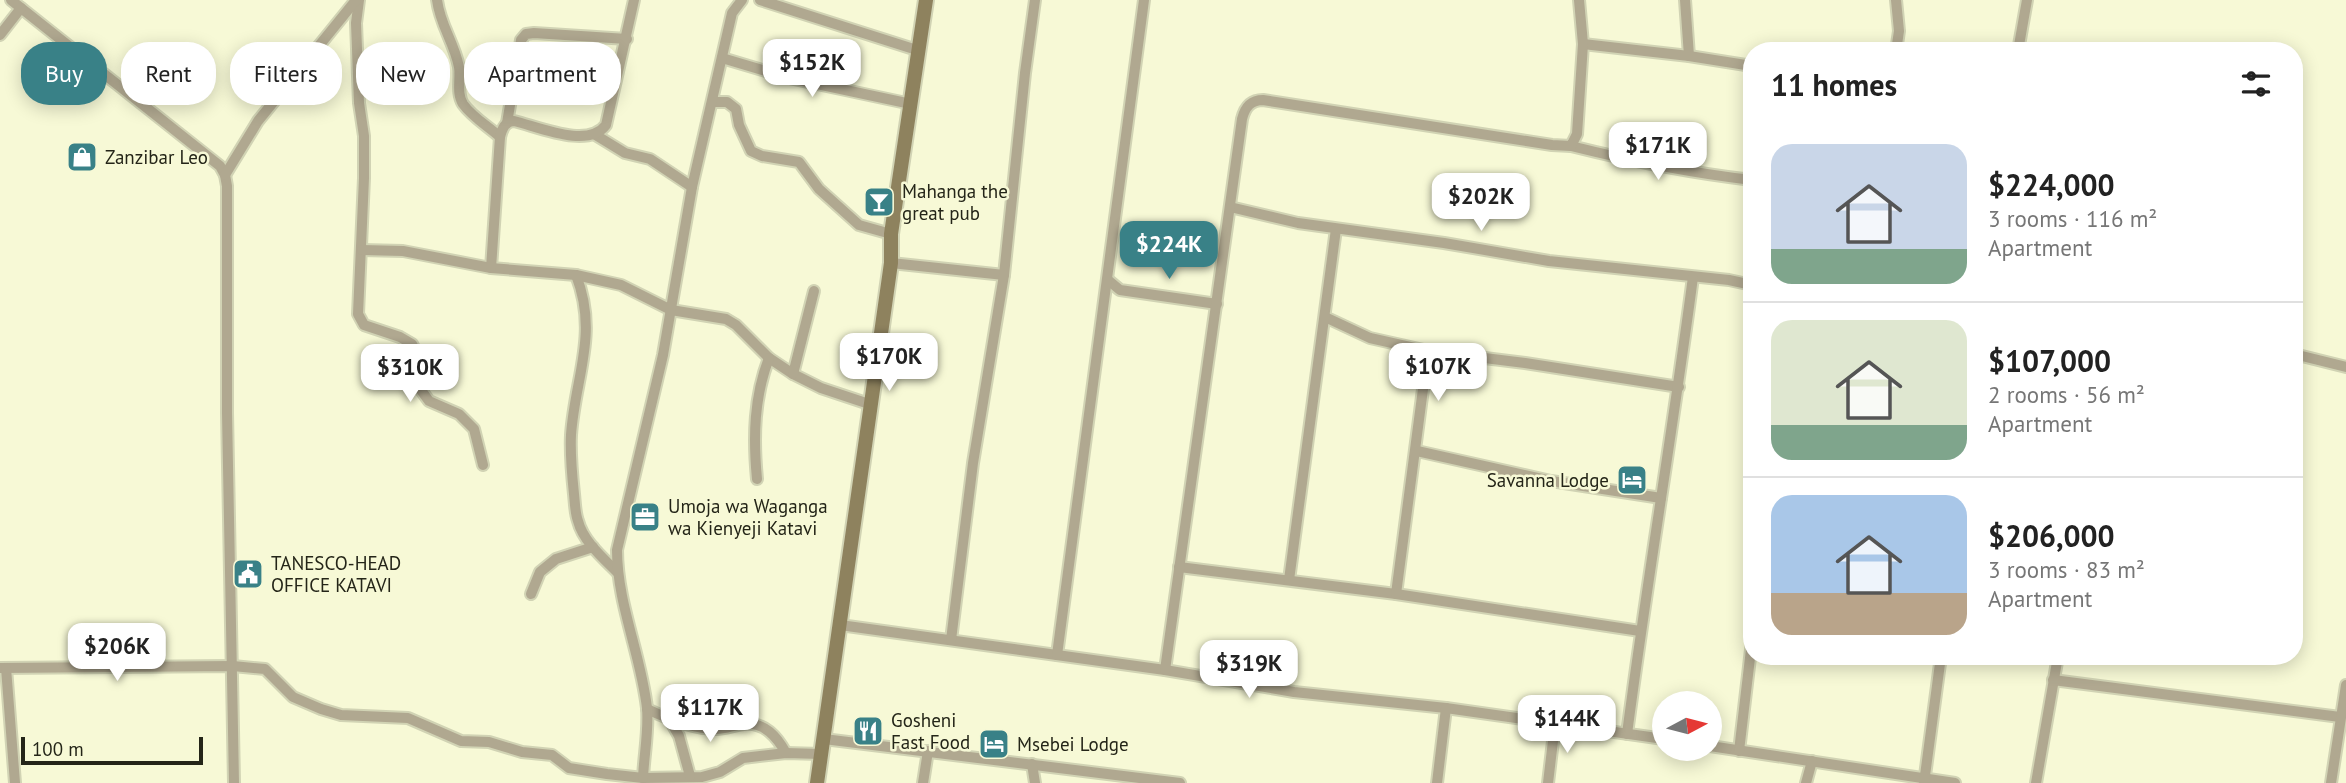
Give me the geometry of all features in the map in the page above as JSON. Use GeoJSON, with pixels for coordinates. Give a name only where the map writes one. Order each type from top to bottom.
{"type":"FeatureCollection","features":[{"type":"Feature","properties":{"kind":"street"},"geometry":{"type":"LineString","coordinates":[[11,0],[220,166],[225,175],[234,783]]}},
{"type":"Feature","properties":{"kind":"street"},"geometry":{"type":"LineString","coordinates":[[225,175],[258,121],[357,0]]}},
{"type":"Feature","properties":{"kind":"street"},"geometry":{"type":"LineString","coordinates":[[357,0],[359,103],[364,136],[358,314],[364,325],[412,344],[416,352],[418,386],[429,401],[459,414],[474,429],[483,465]]}},
{"type":"Feature","properties":{"kind":"street"},"geometry":{"type":"LineString","coordinates":[[437,0],[441,23],[450,37],[458,66],[462,103],[500,137]]}},
{"type":"Feature","properties":{"kind":"street"},"geometry":{"type":"LineString","coordinates":[[506,123],[514,121],[576,137],[602,130],[606,125],[635,0]]}},
{"type":"Feature","properties":{"kind":"street"},"geometry":{"type":"LineString","coordinates":[[643,778],[647,709],[617,572],[617,550],[660,367],[692,187],[732,13],[742,0]]}},
{"type":"Feature","properties":{"kind":"street"},"geometry":{"type":"LineString","coordinates":[[760,0],[920,51]]}},
{"type":"Feature","properties":{"kind":"street"},"geometry":{"type":"LineString","coordinates":[[817,783],[891,263],[891,234],[926,0]]}},
{"type":"Feature","properties":{"kind":"street"},"geometry":{"type":"LineString","coordinates":[[951,640],[973,463],[1004,275],[1024,73],[1035,0]]}},
{"type":"Feature","properties":{"kind":"street"},"geometry":{"type":"LineString","coordinates":[[1057,655],[1144,0]]}},
{"type":"Feature","properties":{"kind":"street"},"geometry":{"type":"LineString","coordinates":[[1571,146],[1577,134],[1583,44],[1580,0]]}},
{"type":"Feature","properties":{"kind":"street"},"geometry":{"type":"LineString","coordinates":[[1685,0],[1689,56]]}},
{"type":"Feature","properties":{"kind":"street"},"geometry":{"type":"LineString","coordinates":[[1896,0],[1897,42]]}},
{"type":"Feature","properties":{"kind":"street"},"geometry":{"type":"LineString","coordinates":[[2020,42],[2027,0]]}},
{"type":"Feature","properties":{"kind":"street"},"geometry":{"type":"LineString","coordinates":[[0,34],[21,8]]}},
{"type":"Feature","properties":{"kind":"street"},"geometry":{"type":"LineString","coordinates":[[491,268],[500,137],[506,123],[521,40],[526,34],[534,33],[626,39]]}},
{"type":"Feature","properties":{"kind":"street"},"geometry":{"type":"LineString","coordinates":[[1583,44],[1743,65]]}},
{"type":"Feature","properties":{"kind":"street"},"geometry":{"type":"LineString","coordinates":[[722,58],[789,78],[911,104]]}},
{"type":"Feature","properties":{"kind":"street"},"geometry":{"type":"LineString","coordinates":[[1165,670],[1244,112],[1249,105],[1257,100],[1571,146],[1632,161],[1743,179]]}},
{"type":"Feature","properties":{"kind":"street"},"geometry":{"type":"LineString","coordinates":[[713,102],[727,102],[736,109],[739,125],[751,151],[762,156],[799,162],[819,189],[859,225],[891,234]]}},
{"type":"Feature","properties":{"kind":"street"},"geometry":{"type":"LineString","coordinates":[[594,134],[625,153],[650,159],[692,187]]}},
{"type":"Feature","properties":{"kind":"street"},"geometry":{"type":"LineString","coordinates":[[1230,207],[1298,223],[1549,261],[1743,284]]}},
{"type":"Feature","properties":{"kind":"street"},"geometry":{"type":"LineString","coordinates":[[1289,580],[1336,229]]}},
{"type":"Feature","properties":{"kind":"street"},"geometry":{"type":"LineString","coordinates":[[362,250],[402,251],[491,268],[576,275],[621,285],[671,310],[726,319],[736,325],[769,358],[793,374],[821,388],[869,404]]}},
{"type":"Feature","properties":{"kind":"street"},"geometry":{"type":"LineString","coordinates":[[891,263],[1004,275]]}},
{"type":"Feature","properties":{"kind":"street"},"geometry":{"type":"LineString","coordinates":[[576,275],[585,298],[586,321],[585,357],[571,435],[572,478],[578,523],[593,547],[617,572]]}},
{"type":"Feature","properties":{"kind":"street"},"geometry":{"type":"LineString","coordinates":[[1627,734],[1693,277]]}},
{"type":"Feature","properties":{"kind":"street"},"geometry":{"type":"LineString","coordinates":[[1108,280],[1120,290],[1217,304]]}},
{"type":"Feature","properties":{"kind":"street"},"geometry":{"type":"LineString","coordinates":[[793,374],[814,291]]}},
{"type":"Feature","properties":{"kind":"street"},"geometry":{"type":"LineString","coordinates":[[1325,317],[1370,338],[1428,351],[1679,387]]}},
{"type":"Feature","properties":{"kind":"street"},"geometry":{"type":"LineString","coordinates":[[1396,594],[1428,351]]}},
{"type":"Feature","properties":{"kind":"street"},"geometry":{"type":"LineString","coordinates":[[2303,356],[2346,367]]}},
{"type":"Feature","properties":{"kind":"street"},"geometry":{"type":"LineString","coordinates":[[757,479],[754,426],[760,381],[769,358]]}},
{"type":"Feature","properties":{"kind":"street"},"geometry":{"type":"LineString","coordinates":[[1416,451],[1551,481],[1661,498]]}},
{"type":"Feature","properties":{"kind":"street"},"geometry":{"type":"LineString","coordinates":[[531,594],[540,572],[556,559],[593,547]]}},
{"type":"Feature","properties":{"kind":"street"},"geometry":{"type":"LineString","coordinates":[[1180,568],[1396,594],[1640,631]]}},
{"type":"Feature","properties":{"kind":"street"},"geometry":{"type":"LineString","coordinates":[[840,625],[1165,670],[1294,692],[1446,708],[1652,737]]}},
{"type":"Feature","properties":{"kind":"street"},"geometry":{"type":"LineString","coordinates":[[1739,751],[1749,665]]}},
{"type":"Feature","properties":{"kind":"street"},"geometry":{"type":"LineString","coordinates":[[1925,781],[1940,665]]}},
{"type":"Feature","properties":{"kind":"street"},"geometry":{"type":"LineString","coordinates":[[2036,783],[2056,665]]}},
{"type":"Feature","properties":{"kind":"street"},"geometry":{"type":"LineString","coordinates":[[15,783],[3,668],[233,666],[265,668],[293,697],[341,715],[408,718],[461,741],[489,742],[522,752],[552,755],[573,769],[643,778],[698,779],[720,772],[743,758],[823,746],[928,751],[1180,783]]}},
{"type":"Feature","properties":{"kind":"street"},"geometry":{"type":"LineString","coordinates":[[2053,680],[2340,717]]}},
{"type":"Feature","properties":{"kind":"street"},"geometry":{"type":"LineString","coordinates":[[2331,783],[2346,685]]}},
{"type":"Feature","properties":{"kind":"street"},"geometry":{"type":"LineString","coordinates":[[1437,783],[1446,708]]}},
{"type":"Feature","properties":{"kind":"street"},"geometry":{"type":"LineString","coordinates":[[647,709],[670,720],[715,729],[745,724],[764,727],[777,738],[786,753]]}},
{"type":"Feature","properties":{"kind":"street"},"geometry":{"type":"LineString","coordinates":[[670,720],[698,779]]}},
{"type":"Feature","properties":{"kind":"street"},"geometry":{"type":"LineString","coordinates":[[1548,783],[1555,724]]}},
{"type":"Feature","properties":{"kind":"street"},"geometry":{"type":"LineString","coordinates":[[1722,748],[1925,781],[1955,783]]}},
{"type":"Feature","properties":{"kind":"street"},"geometry":{"type":"LineString","coordinates":[[923,783],[928,751]]}},
{"type":"Feature","properties":{"kind":"street"},"geometry":{"type":"LineString","coordinates":[[1807,783],[1812,761]]}},
{"type":"Feature","properties":{"kind":"street"},"geometry":{"type":"LineString","coordinates":[[1032,764],[1035,783]]}},
{"type":"Feature","properties":{"kind":"place","name":"Zanzibar Leo"},"geometry":{"type":"Point","coordinates":[82,157]}},
{"type":"Feature","properties":{"kind":"place","name":"Mahanga the great pub"},"geometry":{"type":"Point","coordinates":[879,202]}},
{"type":"Feature","properties":{"kind":"place","name":"Savanna Lodge"},"geometry":{"type":"Point","coordinates":[1632,480]}},
{"type":"Feature","properties":{"kind":"place","name":"Umoja wa Waganga wa Kienyeji Katavi"},"geometry":{"type":"Point","coordinates":[645,517]}},
{"type":"Feature","properties":{"kind":"place","name":"TANESCO-HEAD OFFICE KATAVI"},"geometry":{"type":"Point","coordinates":[248,574]}},
{"type":"Feature","properties":{"kind":"place","name":"Gosheni Fast Food"},"geometry":{"type":"Point","coordinates":[868,731]}},
{"type":"Feature","properties":{"kind":"place","name":"Msebei Lodge"},"geometry":{"type":"Point","coordinates":[994,744]}}]}
